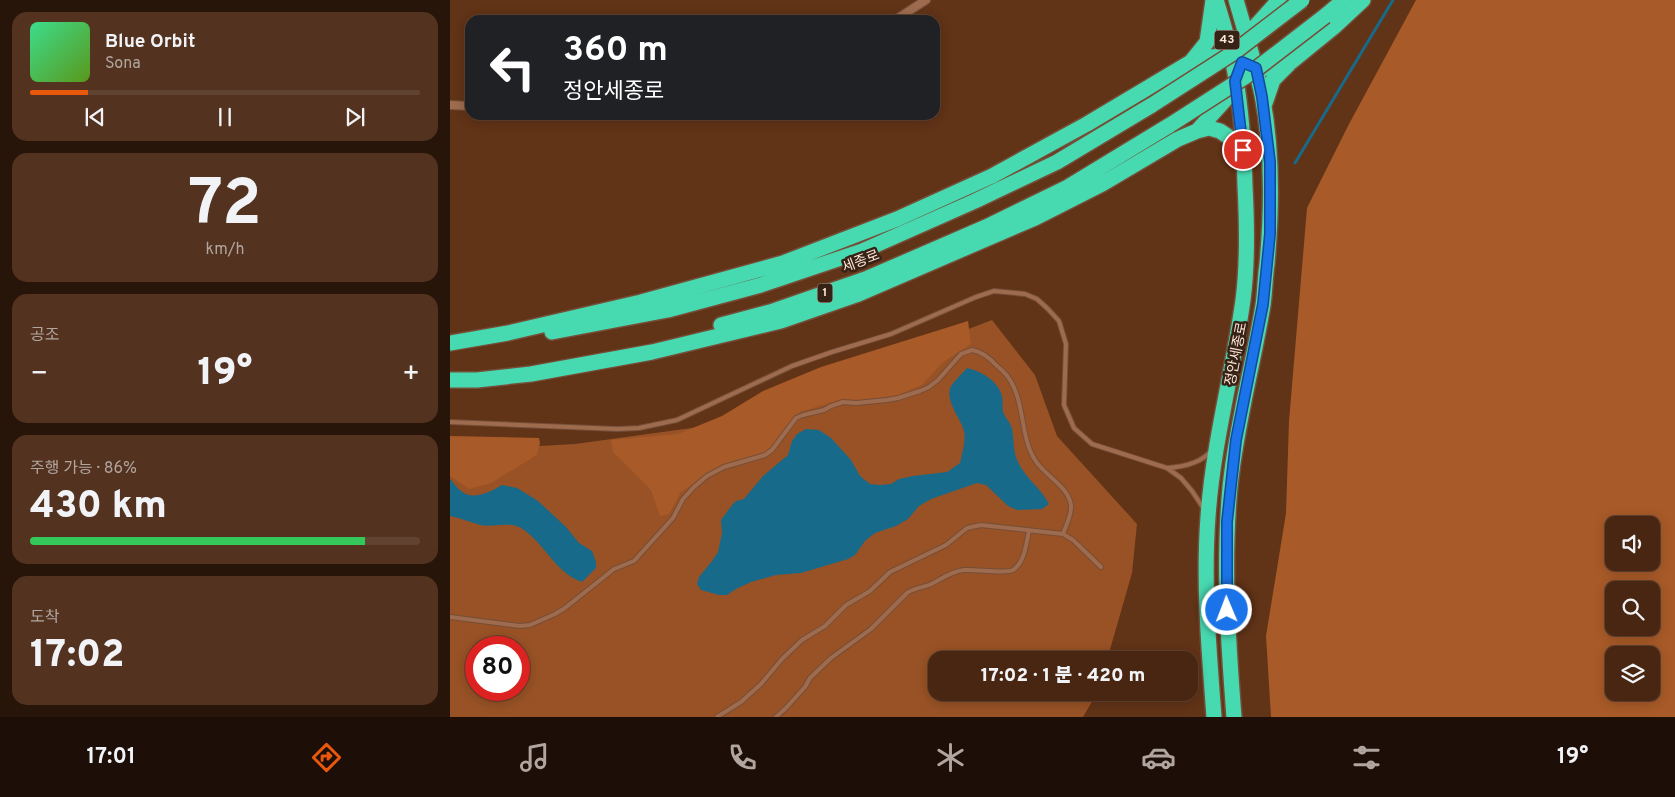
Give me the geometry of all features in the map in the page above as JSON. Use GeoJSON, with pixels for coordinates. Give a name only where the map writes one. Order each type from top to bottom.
{"type":"FeatureCollection","features":[{"type":"Feature","properties":{"kind":"highway"},"geometry":{"type":"LineString","coordinates":[[1191,62],[1207,42],[1214,0]]}},
{"type":"Feature","properties":{"kind":"highway","name":"정안세종로"},"geometry":{"type":"LineString","coordinates":[[1214,0],[1263,107],[1270,162],[1270,234],[1263,304],[1236,440],[1227,522],[1227,623],[1234,717]]}},
{"type":"Feature","properties":{"kind":"highway","name":"정안세종로"},"geometry":{"type":"LineString","coordinates":[[1214,717],[1207,594],[1208,516],[1217,443],[1243,299],[1248,232],[1243,150],[1235,81],[1243,63],[1248,44],[1236,0]]}},
{"type":"Feature","properties":{"kind":"highway"},"geometry":{"type":"LineString","coordinates":[[1262,0],[1270,0]]}},
{"type":"Feature","properties":{"kind":"highway"},"geometry":{"type":"LineString","coordinates":[[1248,44],[1254,28],[1279,0]]}},
{"type":"Feature","properties":{"kind":"highway","name":"세종로"},"geometry":{"type":"LineString","coordinates":[[450,348],[489,345],[668,310],[761,285],[862,251],[1057,162],[1152,105],[1232,53],[1302,0]]}},
{"type":"Feature","properties":{"kind":"highway","name":"세종로"},"geometry":{"type":"LineString","coordinates":[[450,375],[489,372],[668,340],[770,312],[868,278],[986,227],[1068,187],[1251,73],[1344,0]]}},
{"type":"Feature","properties":{"kind":"highway"},"geometry":{"type":"LineString","coordinates":[[1263,107],[1273,80],[1363,0]]}},
{"type":"Feature","properties":{"kind":"highway"},"geometry":{"type":"LineString","coordinates":[[450,342],[508,332],[641,302],[783,263],[897,219],[992,176],[1088,124],[1201,57],[1216,56],[1267,68],[1291,62]]}},
{"type":"Feature","properties":{"kind":"highway"},"geometry":{"type":"LineString","coordinates":[[1197,131],[1226,100],[1235,81]]}},
{"type":"Feature","properties":{"kind":"highway"},"geometry":{"type":"LineString","coordinates":[[450,380],[476,380],[531,374],[652,352],[781,321],[856,295],[1035,218],[1102,184],[1178,139],[1197,131],[1209,128],[1220,131],[1236,142],[1243,150]]}},
{"type":"Feature","properties":{"kind":"street"},"geometry":{"type":"LineString","coordinates":[[903,15],[926,0]]}},
{"type":"Feature","properties":{"kind":"street"},"geometry":{"type":"LineString","coordinates":[[450,105],[465,106]]}},
{"type":"Feature","properties":{"kind":"lane"},"geometry":{"type":"LineString","coordinates":[[450,422],[617,429],[639,428],[677,420],[792,366],[891,334],[976,297],[994,291],[1025,294],[1037,299],[1059,321],[1066,344],[1064,405],[1074,428],[1092,444],[1168,468],[1181,478],[1192,491],[1208,516]]}},
{"type":"Feature","properties":{"kind":"lane"},"geometry":{"type":"LineString","coordinates":[[450,617],[520,626],[555,614],[614,568],[634,561],[673,518],[684,499],[707,476],[724,467],[765,455],[772,450],[796,418],[843,402],[887,400],[920,391],[938,380],[961,354],[972,350],[985,355],[1010,379],[1018,396],[1026,436],[1034,459],[1069,499],[1070,512],[1062,534]]}},
{"type":"Feature","properties":{"kind":"lane"},"geometry":{"type":"LineString","coordinates":[[1168,468],[1193,463],[1209,454],[1217,443]]}},
{"type":"Feature","properties":{"kind":"lane"},"geometry":{"type":"LineString","coordinates":[[717,717],[733,708],[748,696],[802,640],[825,626],[846,605],[870,591],[890,572],[946,545],[960,533],[973,526],[980,525],[1062,534],[1073,540],[1102,567]]}},
{"type":"Feature","properties":{"kind":"lane"},"geometry":{"type":"LineString","coordinates":[[776,717],[805,688],[810,678],[831,658],[871,629],[907,593],[963,570],[1004,572],[1014,570],[1022,561],[1029,531]]}},
{"type":"Feature","properties":{"kind":"shaded area"},"geometry":{"type":"Polygon","coordinates":[[[1416,0],[1675,0],[1675,717],[1271,717],[1266,636],[1286,513],[1289,421],[1307,208],[1349,124],[1416,0]]]}},
{"type":"Feature","properties":{"kind":"shaded area"},"geometry":{"type":"Polygon","coordinates":[[[992,320],[1035,375],[1057,436],[1137,524],[1132,573],[1110,651],[928,651],[928,701],[1092,701],[1083,717],[450,717],[450,451],[575,444],[721,424],[992,320]]]}},
{"type":"Feature","properties":{"kind":"shaded area"},"geometry":{"type":"Polygon","coordinates":[[[968,321],[971,344],[943,362],[922,385],[893,397],[860,400],[842,399],[800,412],[778,441],[762,456],[706,475],[681,492],[669,514],[660,516],[651,490],[613,452],[611,440],[678,434],[722,416],[763,391],[821,367],[968,321]]]}},
{"type":"Feature","properties":{"kind":"shaded area"},"geometry":{"type":"Polygon","coordinates":[[[450,436],[539,438],[540,443],[537,455],[491,483],[469,489],[450,476],[450,436]]]}},
{"type":"Feature","properties":{"kind":"water"},"geometry":{"type":"Polygon","coordinates":[[[967,368],[993,381],[997,386],[1002,398],[1003,412],[1012,429],[1017,460],[1049,504],[1042,509],[1017,510],[1008,506],[986,485],[977,483],[931,499],[919,506],[908,519],[896,526],[875,533],[865,541],[855,555],[848,559],[801,573],[776,575],[751,582],[727,595],[719,595],[701,590],[697,584],[699,577],[718,552],[722,533],[721,520],[736,501],[744,499],[763,476],[788,455],[792,441],[797,434],[806,429],[819,430],[831,438],[851,460],[860,476],[870,484],[891,484],[899,479],[913,476],[947,472],[960,463],[964,431],[951,403],[949,392],[951,386],[967,368]]]}},
{"type":"Feature","properties":{"kind":"water"},"geometry":{"type":"Polygon","coordinates":[[[450,479],[461,491],[471,495],[487,493],[502,485],[517,488],[538,501],[566,527],[579,543],[592,551],[596,568],[582,582],[564,572],[536,541],[521,528],[511,525],[480,525],[450,516],[450,479]]]}},
{"type":"Feature","properties":{"kind":"waterway"},"geometry":{"type":"LineString","coordinates":[[1295,163],[1393,0]]}},
{"type":"Feature","properties":{"kind":"route"},"geometry":{"type":"LineString","coordinates":[[1227,610],[1227,522],[1236,440],[1263,304],[1270,234],[1270,162],[1262,97],[1256,68],[1242,62],[1235,81],[1240,111],[1243,150]]}}]}
